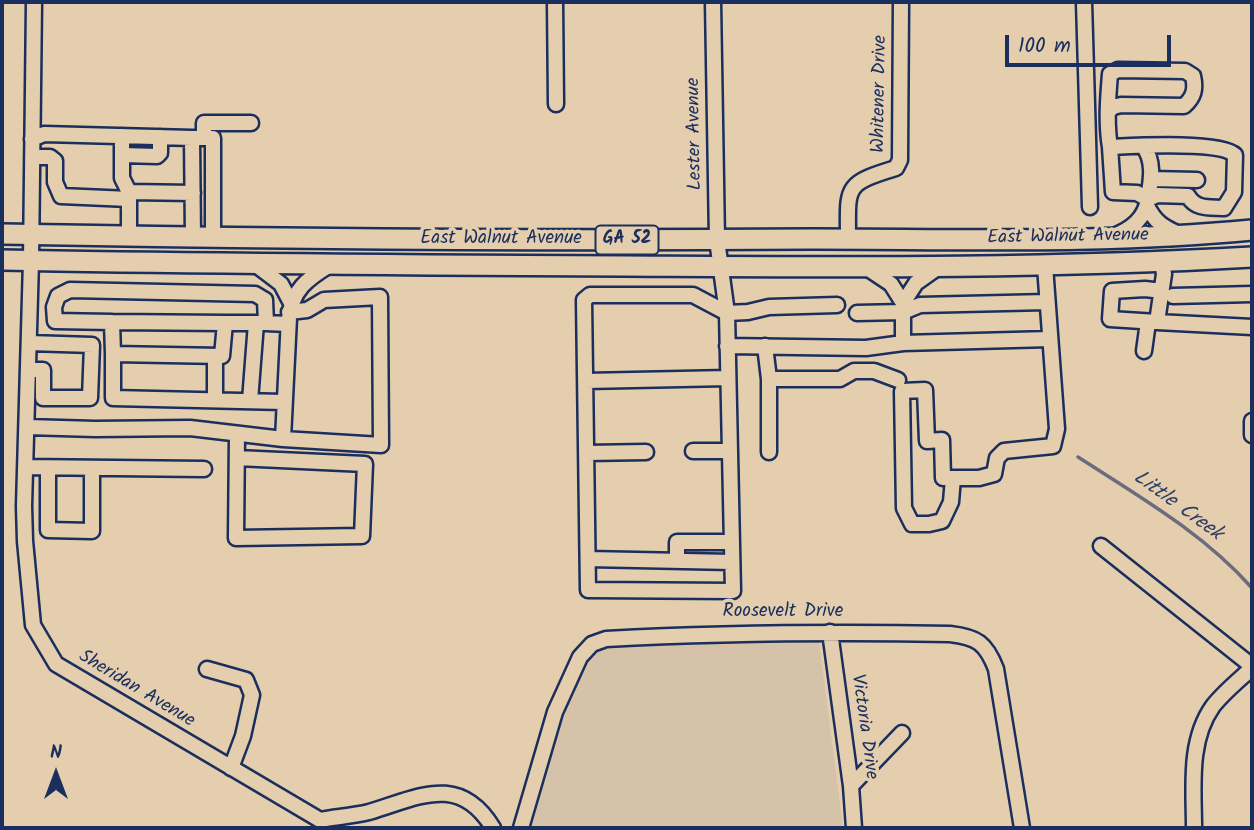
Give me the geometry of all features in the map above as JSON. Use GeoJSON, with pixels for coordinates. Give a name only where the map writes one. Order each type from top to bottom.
{"type":"FeatureCollection","features":[{"type":"Feature","properties":{"kind":"main road","name":"East Walnut Avenue"},"geometry":{"type":"LineString","coordinates":[[2,234],[213,238],[1106,239],[1252,230]]}},
{"type":"Feature","properties":{"kind":"main road","name":"East Walnut Avenue"},"geometry":{"type":"LineString","coordinates":[[2,260],[256,265],[940,266],[1162,262],[1252,257]]}},
{"type":"Feature","properties":{"kind":"street","name":"Sheridan Avenue"},"geometry":{"type":"LineString","coordinates":[[34,2],[32,234],[24,541],[33,625],[56,664],[231,768],[320,825],[411,797],[444,793],[468,799],[486,817],[492,828]]}},
{"type":"Feature","properties":{"kind":"street"},"geometry":{"type":"LineString","coordinates":[[555,2],[556,104]]}},
{"type":"Feature","properties":{"kind":"street","name":"Lester Avenue"},"geometry":{"type":"LineString","coordinates":[[588,559],[588,590],[733,592],[726,290],[719,266],[717,240],[713,2]]}},
{"type":"Feature","properties":{"kind":"street","name":"Whitener Drive"},"geometry":{"type":"LineString","coordinates":[[848,239],[848,196],[853,186],[861,180],[896,169],[900,160],[901,2]]}},
{"type":"Feature","properties":{"kind":"street"},"geometry":{"type":"LineString","coordinates":[[1084,2],[1090,206]]}},
{"type":"Feature","properties":{"kind":"street"},"geometry":{"type":"LineString","coordinates":[[1108,112],[1121,105],[1184,106],[1192,99],[1195,85],[1193,76],[1185,71],[1118,70],[1110,74],[1108,112],[1113,192],[1137,193],[1148,202],[1154,219],[1161,226],[1181,235]]}},
{"type":"Feature","properties":{"kind":"street"},"geometry":{"type":"LineString","coordinates":[[1087,82],[1110,82]]}},
{"type":"Feature","properties":{"kind":"street"},"geometry":{"type":"LineString","coordinates":[[193,237],[193,193],[198,138],[204,123],[251,123]]}},
{"type":"Feature","properties":{"kind":"street"},"geometry":{"type":"LineString","coordinates":[[32,139],[44,134],[213,138],[213,238]]}},
{"type":"Feature","properties":{"kind":"street"},"geometry":{"type":"LineString","coordinates":[[122,136],[122,178],[129,195],[129,236]]}},
{"type":"Feature","properties":{"kind":"street"},"geometry":{"type":"LineString","coordinates":[[122,155],[157,156],[160,153],[160,137]]}},
{"type":"Feature","properties":{"kind":"street"},"geometry":{"type":"LineString","coordinates":[[1106,239],[1128,230],[1139,220],[1148,202],[1150,155],[1143,146]]}},
{"type":"Feature","properties":{"kind":"street"},"geometry":{"type":"LineString","coordinates":[[1110,147],[1208,146],[1230,150],[1235,155],[1234,192],[1224,208],[1201,207],[1192,204],[1188,196],[1157,195],[1148,202]]}},
{"type":"Feature","properties":{"kind":"street"},"geometry":{"type":"LineString","coordinates":[[32,157],[50,157],[55,161],[55,181],[61,196],[193,193]]}},
{"type":"Feature","properties":{"kind":"street"},"geometry":{"type":"LineString","coordinates":[[1151,179],[1197,180]]}},
{"type":"Feature","properties":{"kind":"street"},"geometry":{"type":"LineString","coordinates":[[1144,351],[1152,322],[1168,293],[1162,262]]}},
{"type":"Feature","properties":{"kind":"street"},"geometry":{"type":"LineString","coordinates":[[256,265],[281,284],[290,313]]}},
{"type":"Feature","properties":{"kind":"street"},"geometry":{"type":"LineString","coordinates":[[283,439],[290,313],[306,280],[330,265]]}},
{"type":"Feature","properties":{"kind":"street"},"geometry":{"type":"LineString","coordinates":[[864,265],[891,285],[903,308]]}},
{"type":"Feature","properties":{"kind":"street"},"geometry":{"type":"LineString","coordinates":[[953,478],[951,502],[942,521],[912,524],[904,508],[902,391],[925,390],[927,441],[942,440],[943,478],[953,478],[979,478],[993,474],[997,458],[1004,451],[1053,446],[1057,429],[1045,265]]}},
{"type":"Feature","properties":{"kind":"street"},"geometry":{"type":"LineString","coordinates":[[903,342],[903,308],[916,283],[940,266]]}},
{"type":"Feature","properties":{"kind":"street"},"geometry":{"type":"LineString","coordinates":[[1252,294],[1168,293],[1145,289],[1112,291],[1110,319],[1252,327]]}},
{"type":"Feature","properties":{"kind":"street"},"geometry":{"type":"LineString","coordinates":[[27,426],[95,429],[190,428],[237,435],[381,445],[380,297],[324,300],[307,310],[261,323],[225,323],[55,321],[54,307],[58,296],[70,290],[255,294],[265,300],[261,323],[250,401]]}},
{"type":"Feature","properties":{"kind":"street"},"geometry":{"type":"LineString","coordinates":[[732,562],[588,559],[584,300],[590,295],[693,295],[727,313],[769,307],[837,305]]}},
{"type":"Feature","properties":{"kind":"street"},"geometry":{"type":"LineString","coordinates":[[857,313],[920,305],[1047,302]]}},
{"type":"Feature","properties":{"kind":"street"},"geometry":{"type":"LineString","coordinates":[[112,322],[113,398],[283,402]]}},
{"type":"Feature","properties":{"kind":"street"},"geometry":{"type":"LineString","coordinates":[[113,354],[222,356],[225,323]]}},
{"type":"Feature","properties":{"kind":"street"},"geometry":{"type":"LineString","coordinates":[[727,346],[866,348],[903,342],[1050,339]]}},
{"type":"Feature","properties":{"kind":"street"},"geometry":{"type":"LineString","coordinates":[[28,370],[43,370],[43,398],[90,398],[92,345],[29,344]]}},
{"type":"Feature","properties":{"kind":"street"},"geometry":{"type":"LineString","coordinates":[[765,346],[769,379],[769,452]]}},
{"type":"Feature","properties":{"kind":"street"},"geometry":{"type":"LineString","coordinates":[[866,348],[867,371]]}},
{"type":"Feature","properties":{"kind":"street"},"geometry":{"type":"LineString","coordinates":[[215,356],[215,400]]}},
{"type":"Feature","properties":{"kind":"street"},"geometry":{"type":"LineString","coordinates":[[769,379],[840,379],[854,371],[874,371],[898,380]]}},
{"type":"Feature","properties":{"kind":"street"},"geometry":{"type":"LineString","coordinates":[[586,381],[728,378]]}},
{"type":"Feature","properties":{"kind":"street"},"geometry":{"type":"LineString","coordinates":[[1252,421],[1252,435]]}},
{"type":"Feature","properties":{"kind":"street"},"geometry":{"type":"LineString","coordinates":[[237,435],[236,538],[362,536],[365,464],[372,444]]}},
{"type":"Feature","properties":{"kind":"street"},"geometry":{"type":"LineString","coordinates":[[693,451],[729,451]]}},
{"type":"Feature","properties":{"kind":"street"},"geometry":{"type":"LineString","coordinates":[[587,453],[646,452]]}},
{"type":"Feature","properties":{"kind":"street"},"geometry":{"type":"LineString","coordinates":[[237,458],[365,464]]}},
{"type":"Feature","properties":{"kind":"street"},"geometry":{"type":"LineString","coordinates":[[25,467],[204,469]]}},
{"type":"Feature","properties":{"kind":"street"},"geometry":{"type":"LineString","coordinates":[[48,468],[48,530],[92,531],[92,468]]}},
{"type":"Feature","properties":{"kind":"street"},"geometry":{"type":"LineString","coordinates":[[677,561],[677,542],[732,542]]}},
{"type":"Feature","properties":{"kind":"street"},"geometry":{"type":"LineString","coordinates":[[1101,546],[1252,667],[1213,706],[1202,726],[1195,757],[1194,828]]}},
{"type":"Feature","properties":{"kind":"street","name":"Victoria Drive"},"geometry":{"type":"LineString","coordinates":[[831,632],[854,828]]}},
{"type":"Feature","properties":{"kind":"street","name":"Roosevelt Drive"},"geometry":{"type":"LineString","coordinates":[[521,828],[555,712],[580,657],[593,644],[606,639],[683,635],[831,632],[950,634],[969,636],[981,643],[991,656],[996,669],[1022,828]]}},
{"type":"Feature","properties":{"kind":"street"},"geometry":{"type":"LineString","coordinates":[[206,669],[246,680],[252,695],[243,736],[231,768]]}},
{"type":"Feature","properties":{"kind":"street"},"geometry":{"type":"LineString","coordinates":[[851,786],[902,733]]}},
{"type":"Feature","properties":{"kind":"shaded area"},"geometry":{"type":"Polygon","coordinates":[[[819,641],[843,828],[525,828],[577,670],[604,646],[819,641]]]}},
{"type":"Feature","properties":{"kind":"waterway","name":"Little Creek"},"geometry":{"type":"LineString","coordinates":[[1078,457],[1192,533],[1252,588]]}}]}
